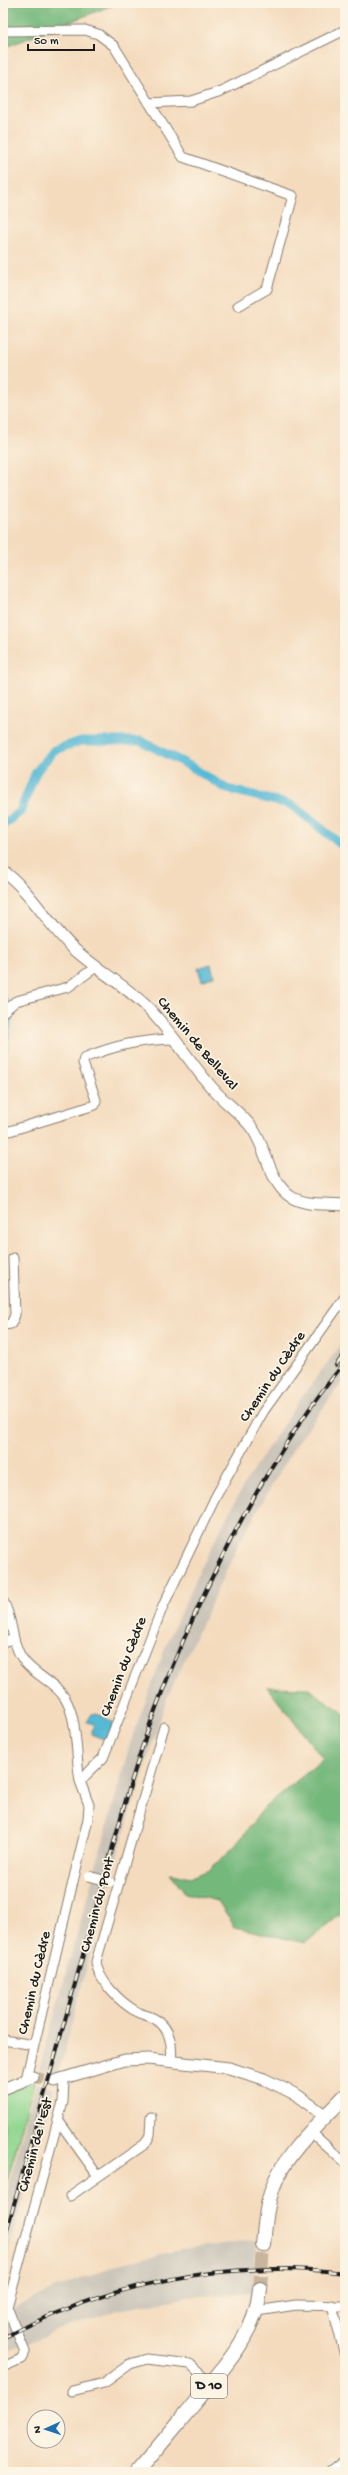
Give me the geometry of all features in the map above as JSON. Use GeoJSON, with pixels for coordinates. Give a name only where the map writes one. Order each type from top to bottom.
{"type":"FeatureCollection","features":[{"type":"Feature","properties":{"kind":"main road"},"geometry":{"type":"LineString","coordinates":[[263,2245],[268,2201],[277,2176],[291,2156],[345,2096]]}},
{"type":"Feature","properties":{"kind":"main road","name":"D 10"},"geometry":{"type":"LineString","coordinates":[[137,2472],[211,2383],[244,2340],[257,2311],[260,2289]]}},
{"type":"Feature","properties":{"kind":"street"},"geometry":{"type":"LineString","coordinates":[[3,31],[85,30],[98,34],[114,46],[183,157],[294,196],[267,289],[238,306]]}},
{"type":"Feature","properties":{"kind":"street"},"geometry":{"type":"LineString","coordinates":[[149,102],[191,101],[222,91],[345,30]]}},
{"type":"Feature","properties":{"kind":"street","name":"Chemin de Belleval"},"geometry":{"type":"LineString","coordinates":[[3,871],[33,899],[62,937],[96,967],[144,1004],[214,1090],[251,1127],[260,1141],[279,1184],[287,1194],[299,1201],[313,1204],[345,1205]]}},
{"type":"Feature","properties":{"kind":"street"},"geometry":{"type":"LineString","coordinates":[[3,1012],[16,1001],[68,987],[96,967]]}},
{"type":"Feature","properties":{"kind":"street"},"geometry":{"type":"LineString","coordinates":[[3,1133],[95,1105],[96,1100],[83,1063],[84,1058],[109,1048],[141,1040],[174,1039]]}},
{"type":"Feature","properties":{"kind":"street"},"geometry":{"type":"LineString","coordinates":[[3,1325],[11,1324],[15,1315],[13,1258]]}},
{"type":"Feature","properties":{"kind":"street","name":"Chemin du Cèdre"},"geometry":{"type":"LineString","coordinates":[[30,2078],[34,2045],[76,1873],[89,1805],[80,1781],[103,1758],[163,1606],[216,1496],[263,1412],[345,1297]]}},
{"type":"Feature","properties":{"kind":"street"},"geometry":{"type":"LineString","coordinates":[[3,1601],[7,1608],[13,1639],[24,1661],[61,1693],[73,1716],[76,1760],[80,1781]]}},
{"type":"Feature","properties":{"kind":"street"},"geometry":{"type":"LineString","coordinates":[[3,1642],[13,1639]]}},
{"type":"Feature","properties":{"kind":"street","name":"Chemin du Pont"},"geometry":{"type":"LineString","coordinates":[[164,1727],[114,1883],[98,1953],[98,1972],[124,2003],[164,2026],[172,2044],[171,2062]]}},
{"type":"Feature","properties":{"kind":"street"},"geometry":{"type":"LineString","coordinates":[[76,1873],[114,1883]]}},
{"type":"Feature","properties":{"kind":"street"},"geometry":{"type":"LineString","coordinates":[[3,2040],[34,2045]]}},
{"type":"Feature","properties":{"kind":"street"},"geometry":{"type":"LineString","coordinates":[[59,2080],[125,2060],[171,2062],[229,2068],[247,2072],[297,2095],[326,2116]]}},
{"type":"Feature","properties":{"kind":"street"},"geometry":{"type":"LineString","coordinates":[[3,2089],[30,2078]]}},
{"type":"Feature","properties":{"kind":"street","name":"Chemin de l'Est"},"geometry":{"type":"LineString","coordinates":[[3,2367],[21,2360],[25,2352],[7,2307],[64,2094],[59,2080]]}},
{"type":"Feature","properties":{"kind":"street"},"geometry":{"type":"LineString","coordinates":[[70,2196],[145,2144],[150,2135],[151,2117]]}},
{"type":"Feature","properties":{"kind":"street"},"geometry":{"type":"LineString","coordinates":[[58,2120],[98,2176]]}},
{"type":"Feature","properties":{"kind":"street"},"geometry":{"type":"LineString","coordinates":[[312,2132],[345,2163]]}},
{"type":"Feature","properties":{"kind":"street"},"geometry":{"type":"LineString","coordinates":[[332,2305],[345,2356]]}},
{"type":"Feature","properties":{"kind":"street"},"geometry":{"type":"LineString","coordinates":[[257,2311],[274,2306],[345,2306]]}},
{"type":"Feature","properties":{"kind":"street"},"geometry":{"type":"LineString","coordinates":[[72,2391],[104,2383],[130,2364],[147,2359],[190,2364],[211,2383]]}},
{"type":"Feature","properties":{"kind":"street"},"geometry":{"type":"LineString","coordinates":[[330,2472],[345,2460]]}},
{"type":"Feature","properties":{"kind":"shaded area"},"geometry":{"type":"Polygon","coordinates":[[[345,1339],[345,1378],[293,1449],[240,1541],[167,1698],[112,1872],[58,2075],[39,2070],[130,1744],[168,1640],[201,1568],[244,1484],[300,1399],[345,1339]]]}},
{"type":"Feature","properties":{"kind":"shaded area"},"geometry":{"type":"Polygon","coordinates":[[[36,2083],[54,2088],[3,2272],[3,2206],[36,2083]]]}},
{"type":"Feature","properties":{"kind":"shaded area"},"geometry":{"type":"Polygon","coordinates":[[[257,2240],[253,2292],[189,2297],[118,2310],[56,2331],[3,2354],[3,2313],[56,2288],[122,2263],[189,2248],[257,2240]]]}},
{"type":"Feature","properties":{"kind":"green space"},"geometry":{"type":"Polygon","coordinates":[[[3,3],[118,3],[3,48],[3,3]]]}},
{"type":"Feature","properties":{"kind":"green space"},"geometry":{"type":"Polygon","coordinates":[[[267,1687],[307,1688],[345,1714],[345,1911],[305,1943],[235,1927],[218,1901],[185,1893],[170,1874],[192,1877],[209,1870],[235,1846],[264,1808],[323,1759],[267,1687]]]}},
{"type":"Feature","properties":{"kind":"green space"},"geometry":{"type":"Polygon","coordinates":[[[33,2081],[34,2082],[6,2185],[3,2185],[3,2095],[33,2081]]]}},
{"type":"Feature","properties":{"kind":"water"},"geometry":{"type":"Polygon","coordinates":[[[211,964],[214,976],[202,981],[198,968],[211,964]]]}},
{"type":"Feature","properties":{"kind":"water"},"geometry":{"type":"Polygon","coordinates":[[[97,1713],[114,1723],[106,1740],[91,1734],[94,1724],[87,1722],[92,1714],[97,1713]]]}},
{"type":"Feature","properties":{"kind":"waterway"},"geometry":{"type":"LineString","coordinates":[[3,825],[20,812],[36,772],[54,750],[81,741],[141,741],[190,766],[227,789],[292,805],[344,847],[345,852]]}},
{"type":"Feature","properties":{"kind":"waterway"},"geometry":{"type":"LineString","coordinates":[[3,1050],[8,1018]]}},
{"type":"Feature","properties":{"kind":"tunnel"},"geometry":{"type":"LineString","coordinates":[[33,2077],[54,2081]]}},
{"type":"Feature","properties":{"kind":"tunnel"},"geometry":{"type":"LineString","coordinates":[[260,2289],[263,2245]]}},
{"type":"Feature","properties":{"kind":"railway"},"geometry":{"type":"LineString","coordinates":[[336,1365],[345,1354]]}},
{"type":"Feature","properties":{"kind":"railway"},"geometry":{"type":"LineString","coordinates":[[3,2244],[124,1808],[141,1750],[162,1692],[199,1605],[241,1520],[290,1438],[316,1399],[345,1362]]}},
{"type":"Feature","properties":{"kind":"railway"},"geometry":{"type":"LineString","coordinates":[[3,2338],[43,2319],[84,2303],[126,2290],[169,2280],[213,2273],[257,2270],[301,2270],[345,2273]]}}]}
